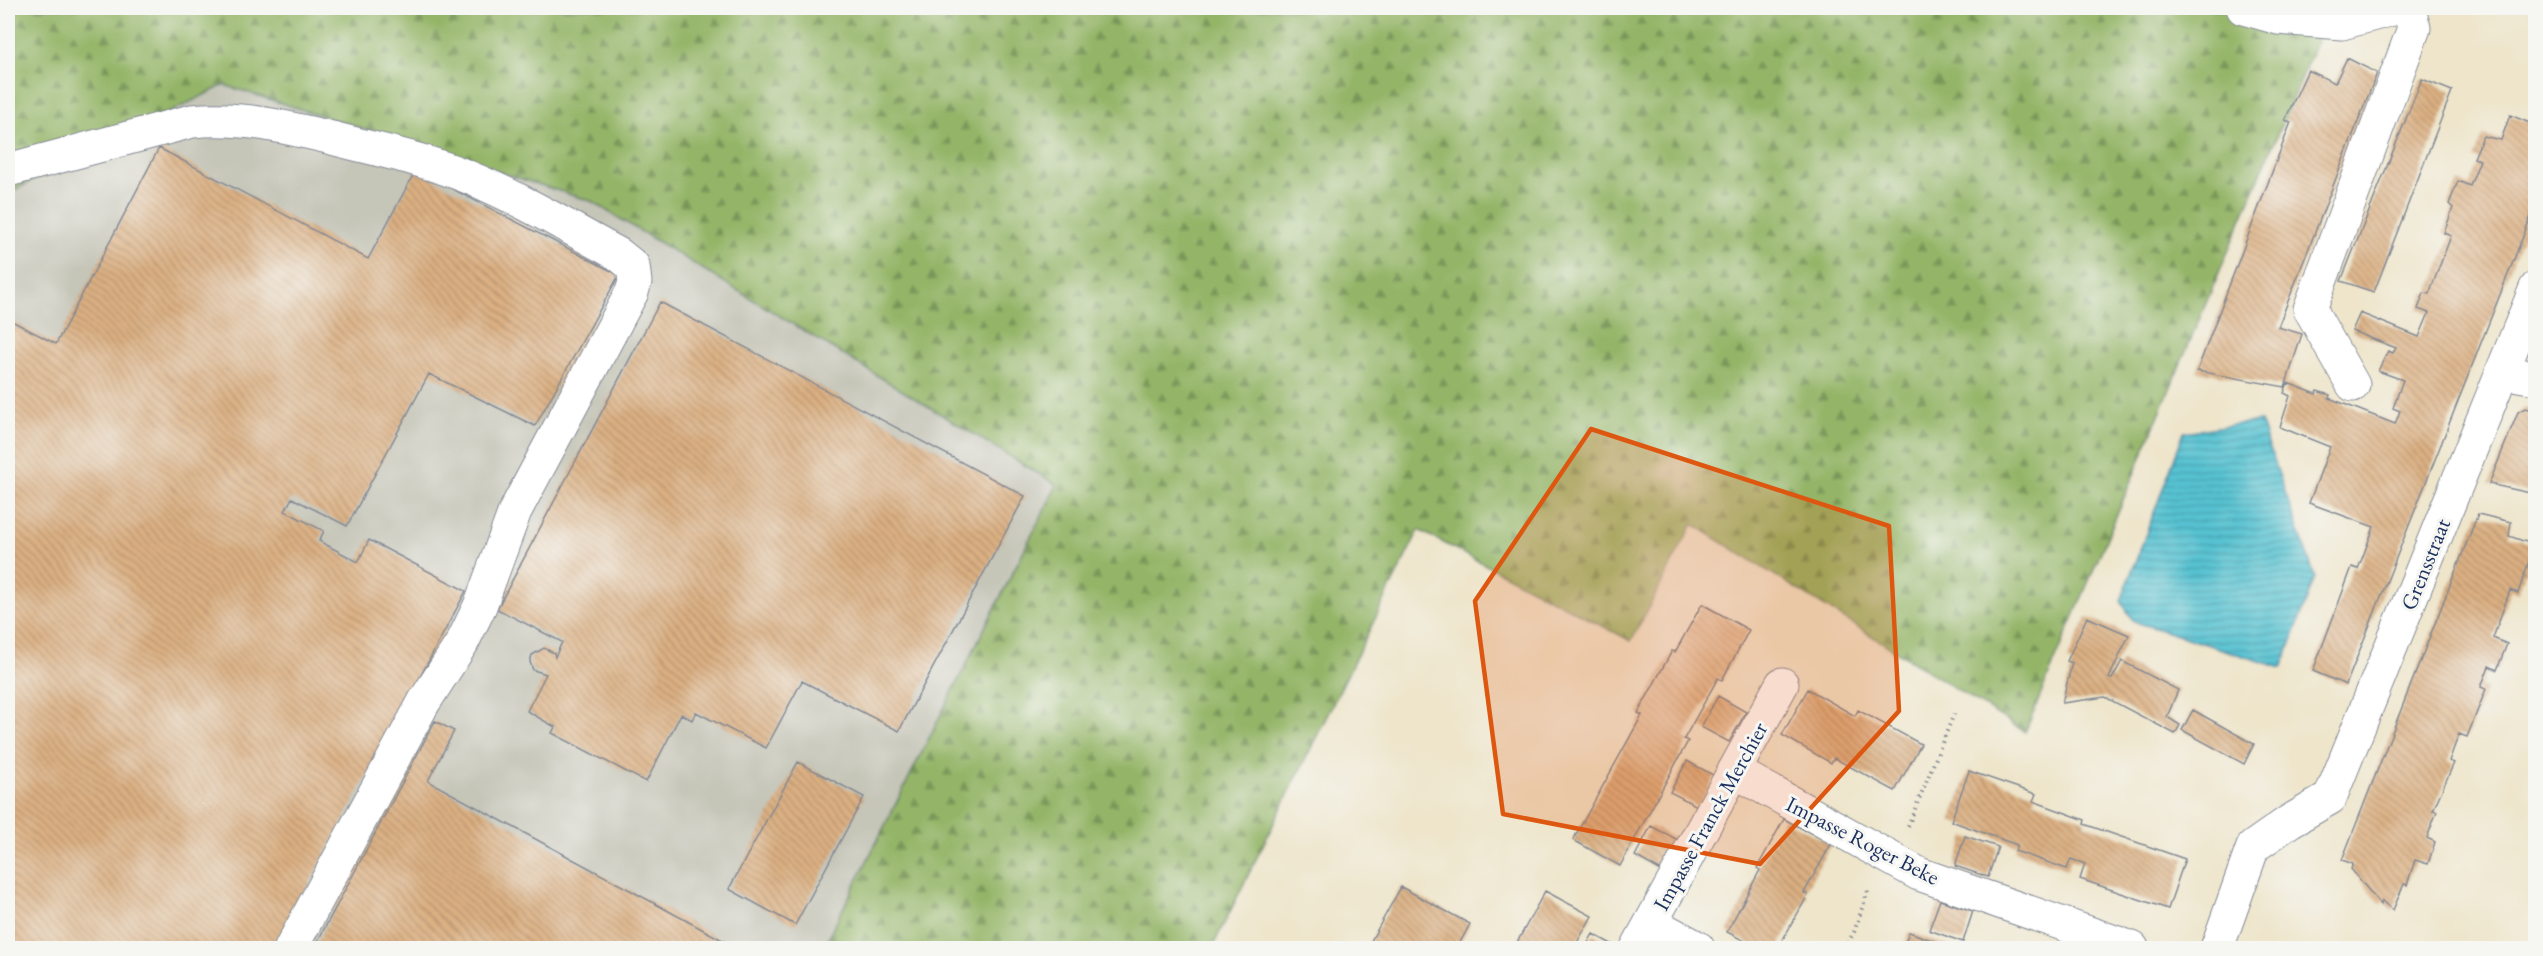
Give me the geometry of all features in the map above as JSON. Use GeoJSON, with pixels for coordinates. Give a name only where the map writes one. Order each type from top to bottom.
{"type":"FeatureCollection","features":[{"type":"Feature","properties":{"kind":"street"},"geometry":{"type":"LineString","coordinates":[[2242,8],[2278,18],[2342,23],[2396,8]]}},
{"type":"Feature","properties":{"kind":"street"},"geometry":{"type":"LineString","coordinates":[[2353,385],[2310,309],[2414,28],[2409,8]]}},
{"type":"Feature","properties":{"kind":"street"},"geometry":{"type":"LineString","coordinates":[[8,170],[192,121],[223,118],[265,123],[408,157],[453,171],[484,184],[618,254],[633,266],[632,292],[515,511],[480,606],[462,644],[424,702],[291,948]]}},
{"type":"Feature","properties":{"kind":"street","name":"Grensstraat"},"geometry":{"type":"LineString","coordinates":[[2217,948],[2253,847],[2290,821],[2330,798],[2535,288]]}},
{"type":"Feature","properties":{"kind":"street"},"geometry":{"type":"LineString","coordinates":[[2502,372],[2535,378]]}},
{"type":"Feature","properties":{"kind":"street","name":"Impasse Franck Merchier"},"geometry":{"type":"LineString","coordinates":[[1644,936],[1782,684]]}},
{"type":"Feature","properties":{"kind":"street","name":"Impasse Roger Beke"},"geometry":{"type":"LineString","coordinates":[[1734,771],[1919,874],[2132,948]]}},
{"type":"Feature","properties":{"kind":"street"},"geometry":{"type":"LineString","coordinates":[[1644,936],[1698,948]]}},
{"type":"Feature","properties":{"kind":"path"},"geometry":{"type":"LineString","coordinates":[[1845,948],[1954,714]]}},
{"type":"Feature","properties":{"kind":"highlighted area"},"geometry":{"type":"Polygon","coordinates":[[[1591,429],[1889,526],[1899,711],[1760,864],[1503,814],[1475,601],[1591,429]]]}},
{"type":"Feature","properties":{"kind":"shaded area"},"geometry":{"type":"Polygon","coordinates":[[[224,85],[591,201],[1057,485],[823,948],[8,948],[8,193],[224,85]]]}},
{"type":"Feature","properties":{"kind":"green space"},"geometry":{"type":"Polygon","coordinates":[[[8,8],[2363,8],[2318,38],[2025,732],[1693,524],[1631,641],[1419,530],[1212,948],[823,948],[1057,485],[591,201],[224,85],[8,193],[8,8]]]}},
{"type":"Feature","properties":{"kind":"water"},"geometry":{"type":"Polygon","coordinates":[[[2260,421],[2315,577],[2282,668],[2133,621],[2121,601],[2184,432],[2260,421]]]}},
{"type":"Feature","properties":{"kind":"building"},"geometry":{"type":"Polygon","coordinates":[[[2347,58],[2377,73],[2278,327],[2302,334],[2285,387],[2197,371],[2291,122],[2285,120],[2308,70],[2335,83],[2347,58]]]}},
{"type":"Feature","properties":{"kind":"building"},"geometry":{"type":"Polygon","coordinates":[[[2422,79],[2452,91],[2374,292],[2341,281],[2422,79]]]}},
{"type":"Feature","properties":{"kind":"building"},"geometry":{"type":"Polygon","coordinates":[[[2510,115],[2535,125],[2535,206],[2346,685],[2313,671],[2352,567],[2358,569],[2374,527],[2309,503],[2330,447],[2280,427],[2290,396],[2284,393],[2288,383],[2316,394],[2317,391],[2395,424],[2400,411],[2393,408],[2403,380],[2378,371],[2388,351],[2393,353],[2396,348],[2352,331],[2360,313],[2419,337],[2429,313],[2418,309],[2424,293],[2429,294],[2451,236],[2444,233],[2453,208],[2449,204],[2458,181],[2470,186],[2480,160],[2474,158],[2483,136],[2501,140],[2510,115]]]}},
{"type":"Feature","properties":{"kind":"building"},"geometry":{"type":"Polygon","coordinates":[[[159,148],[368,259],[416,170],[619,275],[535,426],[429,374],[347,526],[292,498],[285,511],[324,531],[319,541],[358,562],[369,540],[466,591],[275,948],[8,948],[8,319],[56,344],[159,148]]]}},
{"type":"Feature","properties":{"kind":"building"},"geometry":{"type":"Polygon","coordinates":[[[660,302],[1025,496],[899,731],[802,681],[766,748],[696,712],[692,720],[681,714],[646,782],[552,733],[555,727],[527,711],[546,674],[533,670],[530,662],[532,655],[544,648],[554,653],[555,657],[562,642],[497,609],[660,302]]]}},
{"type":"Feature","properties":{"kind":"building"},"geometry":{"type":"Polygon","coordinates":[[[2525,408],[2535,410],[2535,494],[2489,484],[2518,412],[2525,408]]]}},
{"type":"Feature","properties":{"kind":"building"},"geometry":{"type":"Polygon","coordinates":[[[2478,514],[2511,522],[2509,536],[2535,545],[2535,559],[2530,558],[2518,593],[2510,590],[2493,638],[2507,644],[2497,670],[2489,666],[2481,687],[2486,689],[2467,737],[2459,734],[2449,761],[2454,763],[2433,810],[2437,811],[2427,838],[2435,842],[2428,864],[2415,860],[2407,885],[2404,884],[2393,910],[2382,901],[2381,905],[2351,869],[2353,864],[2342,860],[2478,514]]]}},
{"type":"Feature","properties":{"kind":"building"},"geometry":{"type":"Polygon","coordinates":[[[1702,604],[1749,630],[1722,680],[1718,678],[1684,739],[1688,741],[1620,866],[1573,840],[1642,715],[1638,713],[1672,651],[1675,652],[1702,604]]]}},
{"type":"Feature","properties":{"kind":"building"},"geometry":{"type":"Polygon","coordinates":[[[2087,617],[2129,635],[2109,678],[2112,679],[2122,661],[2178,690],[2167,717],[2180,725],[2175,734],[2105,697],[2062,703],[2072,663],[2067,661],[2087,617]]]}},
{"type":"Feature","properties":{"kind":"building"},"geometry":{"type":"Polygon","coordinates":[[[1808,689],[1855,716],[1858,710],[1921,744],[1895,791],[1834,758],[1831,763],[1782,735],[1808,689]]]}},
{"type":"Feature","properties":{"kind":"building"},"geometry":{"type":"Polygon","coordinates":[[[1718,696],[1746,712],[1729,742],[1701,727],[1718,696]]]}},
{"type":"Feature","properties":{"kind":"building"},"geometry":{"type":"Polygon","coordinates":[[[2193,710],[2254,744],[2244,764],[2182,730],[2193,710]]]}},
{"type":"Feature","properties":{"kind":"building"},"geometry":{"type":"Polygon","coordinates":[[[435,721],[454,731],[428,781],[737,948],[314,948],[435,721]]]}},
{"type":"Feature","properties":{"kind":"building"},"geometry":{"type":"Polygon","coordinates":[[[1687,761],[1715,776],[1699,807],[1670,792],[1687,761]]]}},
{"type":"Feature","properties":{"kind":"building"},"geometry":{"type":"Polygon","coordinates":[[[798,762],[864,797],[795,925],[729,889],[798,762]]]}},
{"type":"Feature","properties":{"kind":"building"},"geometry":{"type":"Polygon","coordinates":[[[1969,771],[2036,794],[2033,801],[2085,820],[2084,824],[2185,859],[2168,909],[2080,879],[2085,864],[2071,859],[2067,869],[2015,851],[2017,845],[1951,821],[1969,771]]]}},
{"type":"Feature","properties":{"kind":"building"},"geometry":{"type":"Polygon","coordinates":[[[1784,819],[1831,844],[1804,893],[1808,895],[1778,948],[1758,948],[1727,932],[1760,870],[1757,868],[1784,819]]]}},
{"type":"Feature","properties":{"kind":"building"},"geometry":{"type":"Polygon","coordinates":[[[1651,826],[1680,841],[1663,872],[1635,856],[1651,826]]]}},
{"type":"Feature","properties":{"kind":"building"},"geometry":{"type":"Polygon","coordinates":[[[1965,836],[1998,847],[1988,877],[1955,866],[1965,836]]]}},
{"type":"Feature","properties":{"kind":"building"},"geometry":{"type":"Polygon","coordinates":[[[1401,887],[1470,924],[1457,948],[1367,948],[1401,887]]]}},
{"type":"Feature","properties":{"kind":"building"},"geometry":{"type":"Polygon","coordinates":[[[1545,891],[1592,916],[1574,948],[1514,948],[1545,891]]]}},
{"type":"Feature","properties":{"kind":"building"},"geometry":{"type":"Polygon","coordinates":[[[1940,900],[1973,911],[1963,942],[1929,930],[1940,900]]]}},
{"type":"Feature","properties":{"kind":"building"},"geometry":{"type":"Polygon","coordinates":[[[1909,932],[1954,948],[1903,948],[1909,932]]]}},
{"type":"Feature","properties":{"kind":"building"},"geometry":{"type":"Polygon","coordinates":[[[1593,934],[1619,948],[1585,948],[1593,934]]]}}]}
